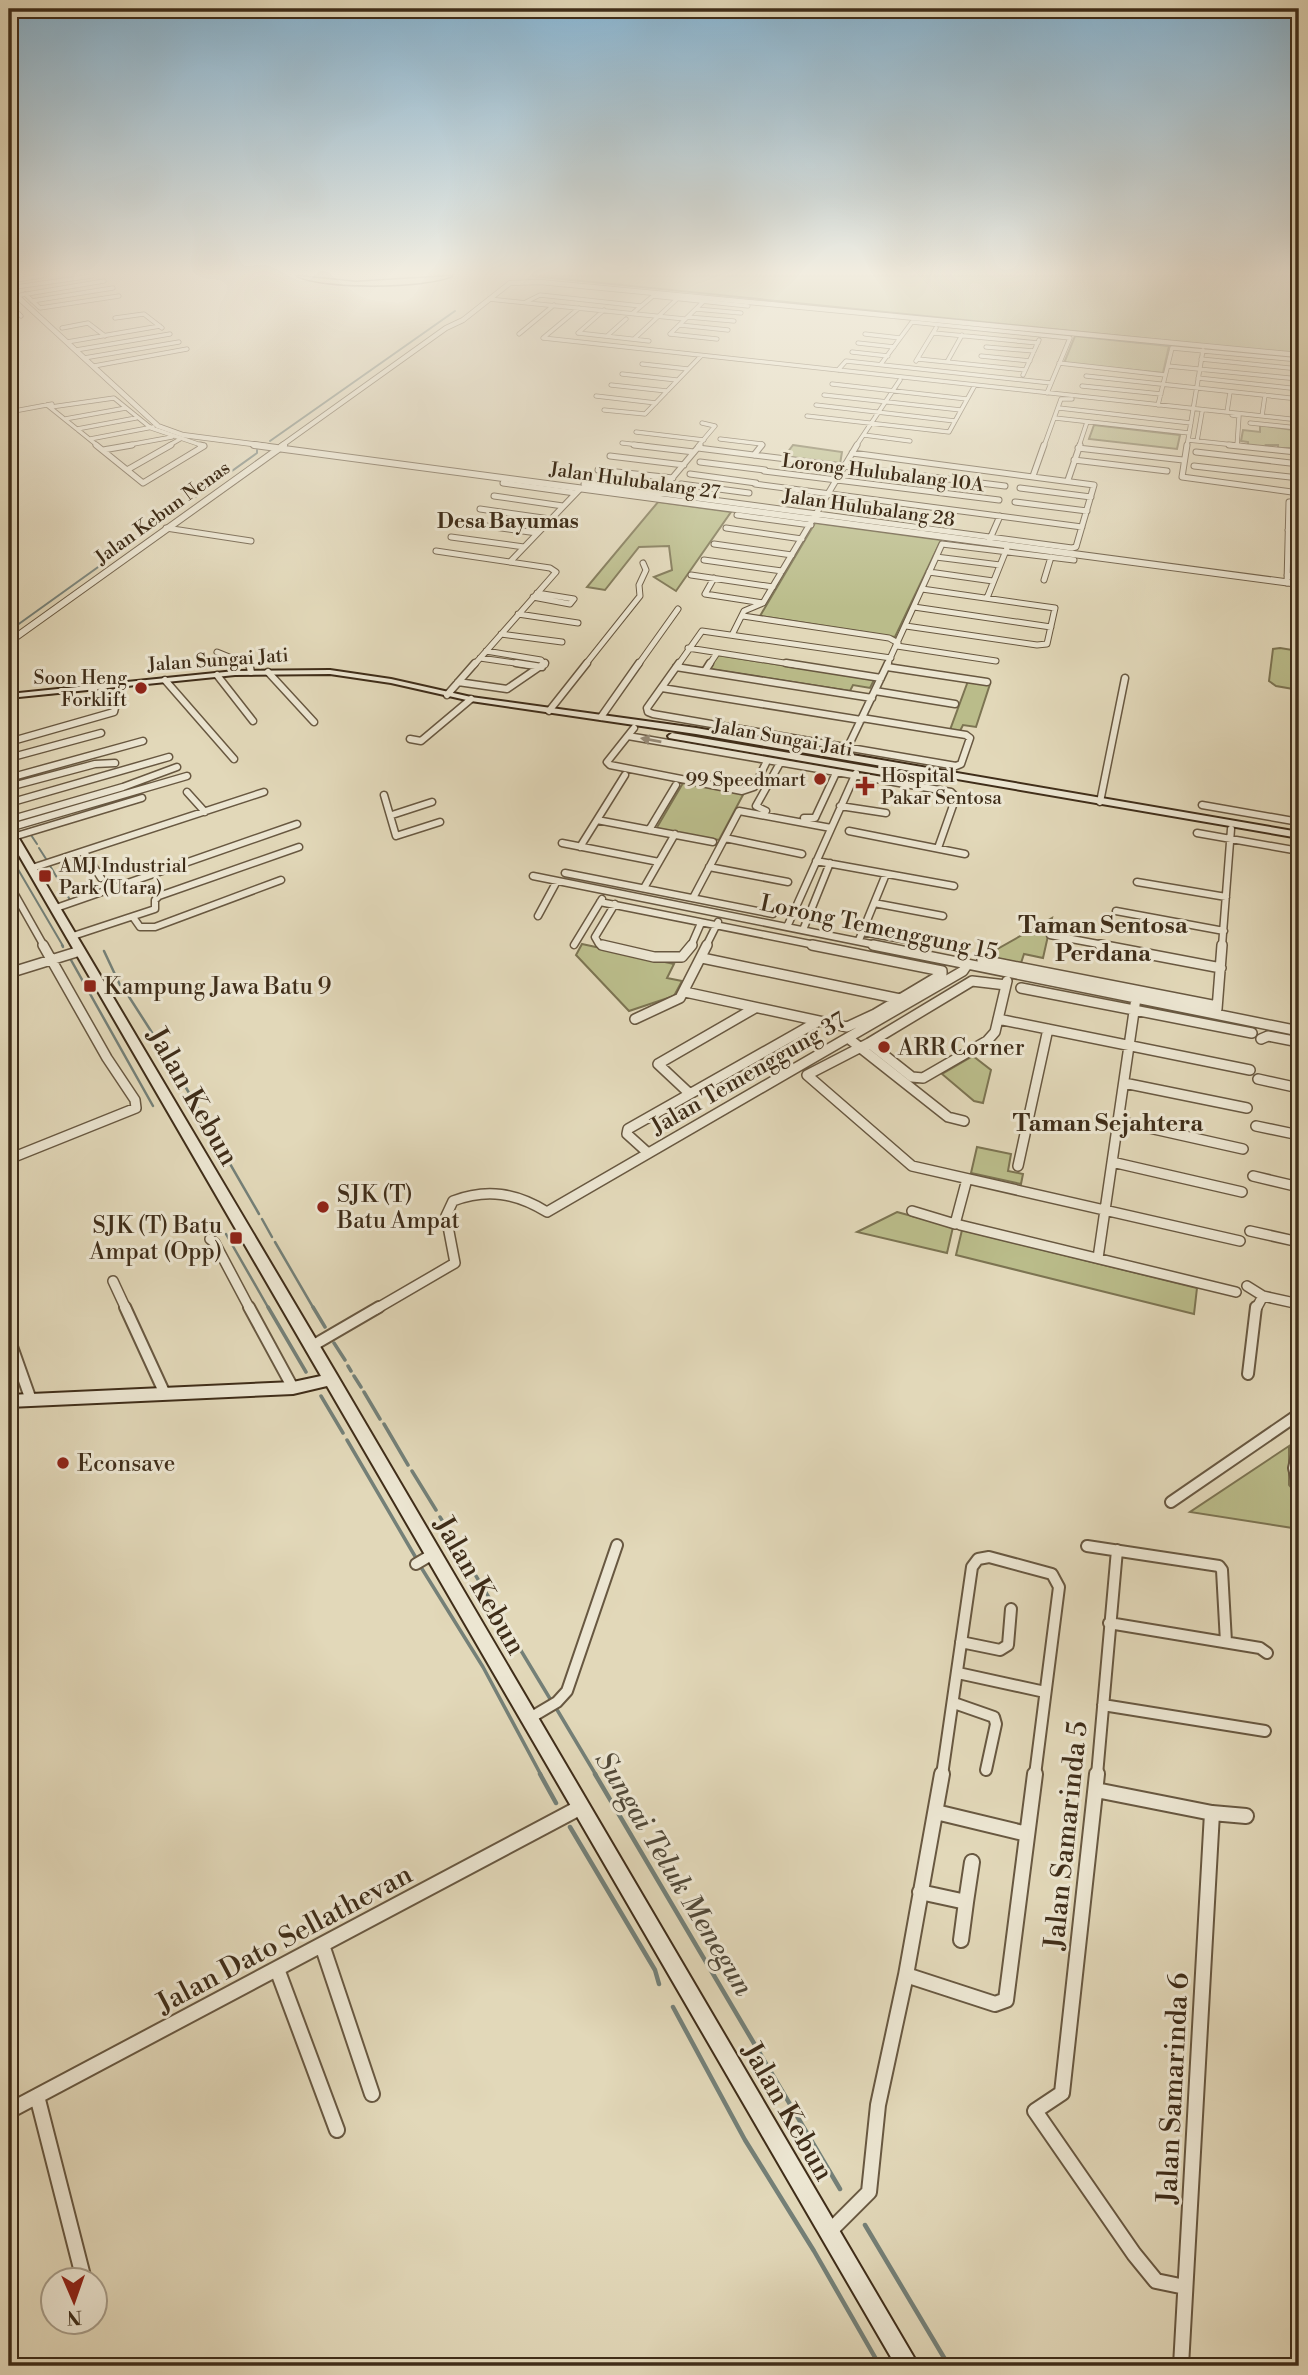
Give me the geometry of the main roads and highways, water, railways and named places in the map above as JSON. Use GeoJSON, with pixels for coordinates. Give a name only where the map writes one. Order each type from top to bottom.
{"type":"FeatureCollection","features":[{"type":"Feature","properties":{"kind":"main road","name":"Jalan Sungai Jati"},"geometry":{"type":"LineString","coordinates":[[9,695],[251,672],[346,673],[447,695],[649,724],[729,741],[1100,802],[1232,831],[1299,835]]}},
{"type":"Feature","properties":{"kind":"main road","name":"Jalan Sungai Jati"},"geometry":{"type":"LineString","coordinates":[[551,711],[631,732],[729,741]]}},
{"type":"Feature","properties":{"kind":"main road","name":"Jalan Sungai Jati"},"geometry":{"type":"LineString","coordinates":[[840,759],[856,772],[1299,841]]}},
{"type":"Feature","properties":{"kind":"main road","name":"Jalan Kebun"},"geometry":{"type":"LineString","coordinates":[[10,832],[73,936],[196,1153],[332,1379],[423,1560],[530,1717],[908,2366]]}},
{"type":"Feature","properties":{"kind":"main road"},"geometry":{"type":"LineString","coordinates":[[9,1401],[293,1388],[332,1379]]}},
{"type":"Feature","properties":{"kind":"waterway"},"geometry":{"type":"LineString","coordinates":[[270,441],[347,387]]}},
{"type":"Feature","properties":{"kind":"waterway"},"geometry":{"type":"LineString","coordinates":[[9,631],[257,453],[257,450]]}},
{"type":"Feature","properties":{"kind":"waterway"},"geometry":{"type":"LineString","coordinates":[[9,698],[66,693]]}},
{"type":"Feature","properties":{"kind":"waterway","name":"Sungai Teluk Menegun"},"geometry":{"type":"LineString","coordinates":[[13,806],[19,814]]}},
{"type":"Feature","properties":{"kind":"waterway","name":"Sungai Teluk Menegun"},"geometry":{"type":"LineString","coordinates":[[31,835],[37,844]]}},
{"type":"Feature","properties":{"kind":"waterway","name":"Sungai Teluk Menegun"},"geometry":{"type":"LineString","coordinates":[[39,848],[48,862]]}},
{"type":"Feature","properties":{"kind":"waterway"},"geometry":{"type":"LineString","coordinates":[[9,854],[63,946]]}},
{"type":"Feature","properties":{"kind":"waterway","name":"Sungai Teluk Menegun"},"geometry":{"type":"LineString","coordinates":[[49,864],[63,888]]}},
{"type":"Feature","properties":{"kind":"waterway","name":"Sungai Teluk Menegun"},"geometry":{"type":"LineString","coordinates":[[65,891],[70,900]]}},
{"type":"Feature","properties":{"kind":"waterway","name":"Sungai Teluk Menegun"},"geometry":{"type":"LineString","coordinates":[[104,951],[120,985]]}},
{"type":"Feature","properties":{"kind":"waterway"},"geometry":{"type":"LineString","coordinates":[[71,960],[153,1106]]}},
{"type":"Feature","properties":{"kind":"waterway","name":"Sungai Teluk Menegun"},"geometry":{"type":"LineString","coordinates":[[124,989],[169,1059]]}},
{"type":"Feature","properties":{"kind":"waterway","name":"Sungai Teluk Menegun"},"geometry":{"type":"LineString","coordinates":[[174,1067],[259,1214]]}},
{"type":"Feature","properties":{"kind":"waterway","name":"Sungai Teluk Menegun"},"geometry":{"type":"LineString","coordinates":[[262,1219],[272,1237]]}},
{"type":"Feature","properties":{"kind":"waterway"},"geometry":{"type":"LineString","coordinates":[[226,1234],[269,1309]]}},
{"type":"Feature","properties":{"kind":"waterway","name":"Sungai Teluk Menegun"},"geometry":{"type":"LineString","coordinates":[[275,1242],[314,1309]]}},
{"type":"Feature","properties":{"kind":"waterway"},"geometry":{"type":"LineString","coordinates":[[268,1307],[306,1372]]}},
{"type":"Feature","properties":{"kind":"waterway","name":"Sungai Teluk Menegun"},"geometry":{"type":"LineString","coordinates":[[313,1307],[325,1327]]}},
{"type":"Feature","properties":{"kind":"waterway","name":"Sungai Teluk Menegun"},"geometry":{"type":"LineString","coordinates":[[334,1343],[345,1360]]}},
{"type":"Feature","properties":{"kind":"waterway","name":"Sungai Teluk Menegun"},"geometry":{"type":"LineString","coordinates":[[348,1366],[351,1371]]}},
{"type":"Feature","properties":{"kind":"waterway","name":"Sungai Teluk Menegun"},"geometry":{"type":"LineString","coordinates":[[354,1376],[361,1387]]}},
{"type":"Feature","properties":{"kind":"waterway","name":"Sungai Teluk Menegun"},"geometry":{"type":"LineString","coordinates":[[364,1392],[380,1419]]}},
{"type":"Feature","properties":{"kind":"waterway"},"geometry":{"type":"LineString","coordinates":[[321,1396],[343,1433]]}},
{"type":"Feature","properties":{"kind":"waterway","name":"Sungai Teluk Menegun"},"geometry":{"type":"LineString","coordinates":[[384,1424],[408,1465]]}},
{"type":"Feature","properties":{"kind":"waterway"},"geometry":{"type":"LineString","coordinates":[[347,1440],[416,1558]]}},
{"type":"Feature","properties":{"kind":"waterway","name":"Sungai Teluk Menegun"},"geometry":{"type":"LineString","coordinates":[[412,1471],[436,1510]]}},
{"type":"Feature","properties":{"kind":"waterway","name":"Sungai Teluk Menegun"},"geometry":{"type":"LineString","coordinates":[[440,1517],[447,1528]]}},
{"type":"Feature","properties":{"kind":"waterway","name":"Sungai Teluk Menegun"},"geometry":{"type":"LineString","coordinates":[[451,1534],[455,1541]]}},
{"type":"Feature","properties":{"kind":"waterway","name":"Sungai Teluk Menegun"},"geometry":{"type":"LineString","coordinates":[[459,1548],[467,1561]]}},
{"type":"Feature","properties":{"kind":"waterway"},"geometry":{"type":"LineString","coordinates":[[419,1564],[483,1667],[541,1775]]}},
{"type":"Feature","properties":{"kind":"waterway","name":"Sungai Teluk Menegun"},"geometry":{"type":"LineString","coordinates":[[471,1567],[473,1571]]}},
{"type":"Feature","properties":{"kind":"waterway","name":"Sungai Teluk Menegun"},"geometry":{"type":"LineString","coordinates":[[476,1576],[552,1702]]}},
{"type":"Feature","properties":{"kind":"waterway","name":"Sungai Teluk Menegun"},"geometry":{"type":"LineString","coordinates":[[556,1708],[596,1775]]}},
{"type":"Feature","properties":{"kind":"waterway"},"geometry":{"type":"LineString","coordinates":[[540,1774],[556,1803]]}},
{"type":"Feature","properties":{"kind":"waterway","name":"Sungai Teluk Menegun"},"geometry":{"type":"LineString","coordinates":[[595,1774],[840,2189]]}},
{"type":"Feature","properties":{"kind":"waterway"},"geometry":{"type":"LineString","coordinates":[[570,1827],[655,1970],[659,1984]]}},
{"type":"Feature","properties":{"kind":"waterway"},"geometry":{"type":"LineString","coordinates":[[673,2007],[745,2140],[814,2251],[880,2366]]}},
{"type":"Feature","properties":{"kind":"waterway","name":"Sungai Teluk Menegun"},"geometry":{"type":"LineString","coordinates":[[865,2225],[949,2366]]}},
{"type":"Feature","properties":{"kind":"place","name":"Soon Heng Forklift"},"geometry":{"type":"Point","coordinates":[141,688]}},
{"type":"Feature","properties":{"kind":"place","name":"99 Speedmart"},"geometry":{"type":"Point","coordinates":[820,779]}},
{"type":"Feature","properties":{"kind":"place","name":"Hospital Pakar Sentosa"},"geometry":{"type":"Point","coordinates":[865,786]}},
{"type":"Feature","properties":{"kind":"place","name":"AMJ Industrial Park (Utara)"},"geometry":{"type":"Point","coordinates":[45,876]}},
{"type":"Feature","properties":{"kind":"place","name":"Kampung Jawa Batu 9"},"geometry":{"type":"Point","coordinates":[90,986]}},
{"type":"Feature","properties":{"kind":"place","name":"ARR Corner"},"geometry":{"type":"Point","coordinates":[884,1047]}},
{"type":"Feature","properties":{"kind":"place","name":"SJK (T) Batu Ampat"},"geometry":{"type":"Point","coordinates":[323,1207]}},
{"type":"Feature","properties":{"kind":"place","name":"SJK (T) Batu Ampat (Opp)"},"geometry":{"type":"Point","coordinates":[236,1238]}},
{"type":"Feature","properties":{"kind":"place","name":"Econsave"},"geometry":{"type":"Point","coordinates":[63,1463]}},
{"type":"Feature","properties":{"kind":"district","name":"Desa Bayumas"},"geometry":{"type":"Point","coordinates":[508,521]}},
{"type":"Feature","properties":{"kind":"district","name":"Taman Sentosa Perdana"},"geometry":{"type":"Point","coordinates":[1103,939]}},
{"type":"Feature","properties":{"kind":"district","name":"Taman Sejahtera"},"geometry":{"type":"Point","coordinates":[1108,1123]}}]}
